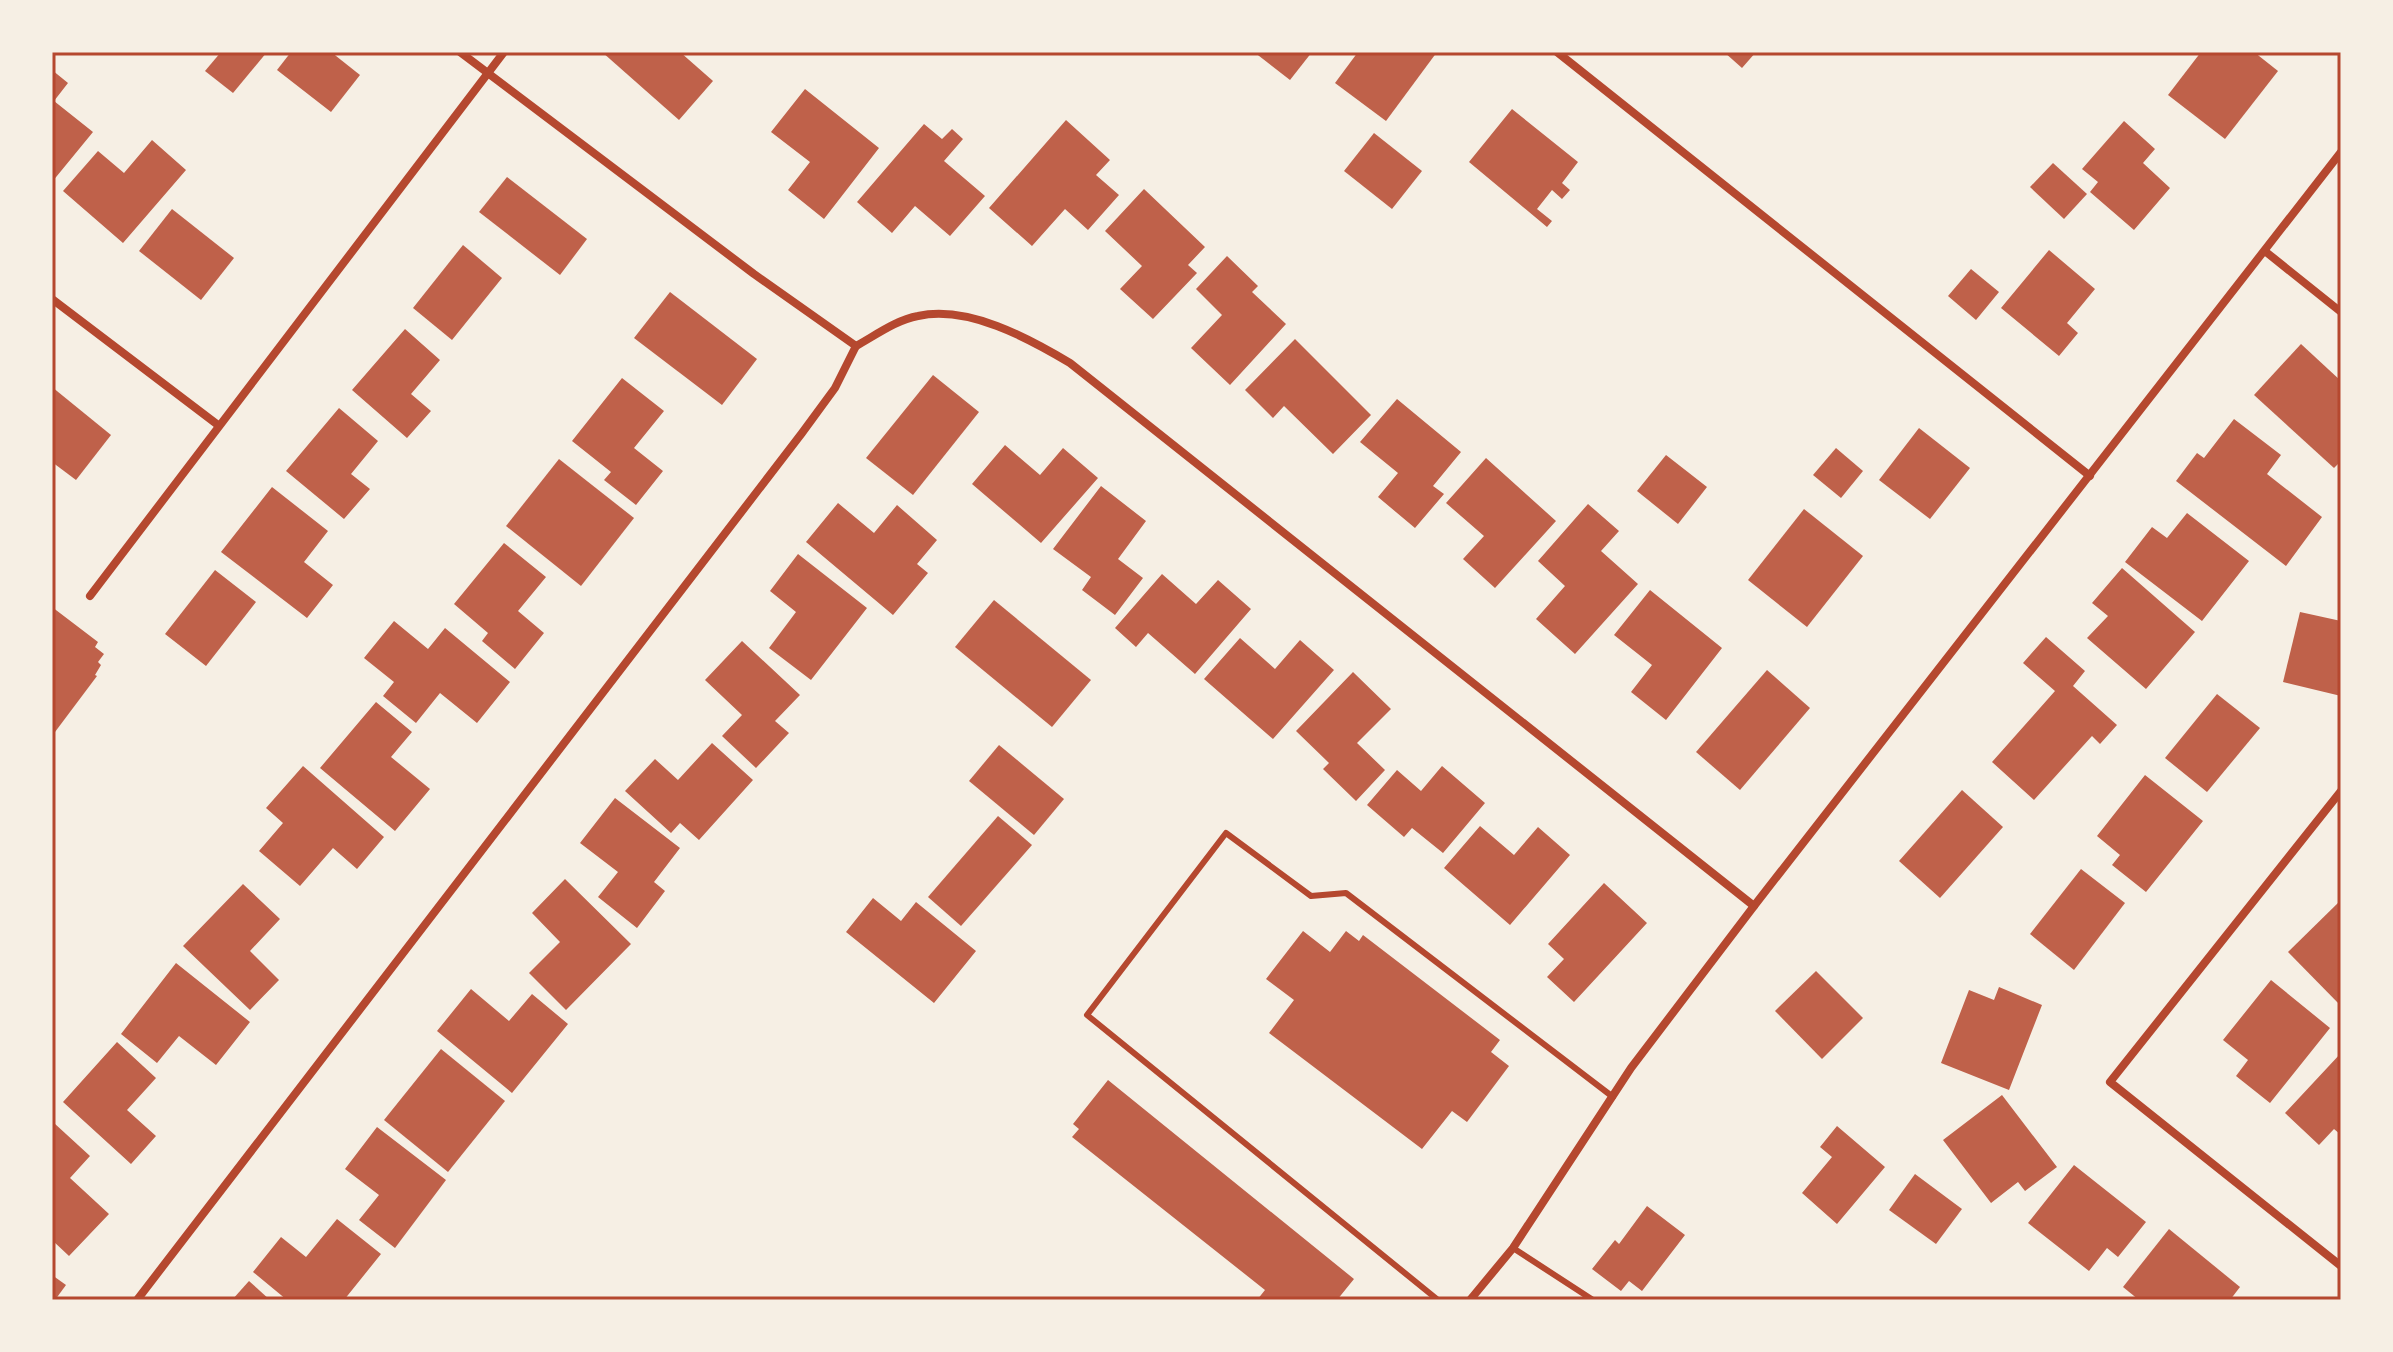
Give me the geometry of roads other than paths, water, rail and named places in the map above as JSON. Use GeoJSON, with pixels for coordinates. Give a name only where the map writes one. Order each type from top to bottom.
{"type":"FeatureCollection","features":[{"type":"Feature","properties":{"kind":"street"},"geometry":{"type":"LineString","coordinates":[[460,52],[754,274],[856,346]]}},
{"type":"Feature","properties":{"kind":"street"},"geometry":{"type":"LineString","coordinates":[[90,596],[504,52]]}},
{"type":"Feature","properties":{"kind":"street"},"geometry":{"type":"LineString","coordinates":[[1557,52],[2090,476]]}},
{"type":"Feature","properties":{"kind":"street"},"geometry":{"type":"LineString","coordinates":[[1470,1300],[1513,1248],[1613,1097],[1754,906],[2341,152]]}},
{"type":"Feature","properties":{"kind":"street"},"geometry":{"type":"LineString","coordinates":[[2266,252],[2341,312]]}},
{"type":"Feature","properties":{"kind":"street"},"geometry":{"type":"LineString","coordinates":[[52,299],[218,425]]}},
{"type":"Feature","properties":{"kind":"street"},"geometry":{"type":"LineString","coordinates":[[137,1300],[802,433],[835,388],[856,346],[903,320],[921,315],[976,319],[1029,339],[1070,363],[1754,906]]}},
{"type":"Feature","properties":{"kind":"street"},"geometry":{"type":"LineString","coordinates":[[2341,791],[2110,1082],[2341,1266]]}},
{"type":"Feature","properties":{"kind":"lane"},"geometry":{"type":"LineString","coordinates":[[1438,1300],[1087,1015],[1226,833],[1311,896],[1346,893],[1613,1097]]}},
{"type":"Feature","properties":{"kind":"lane"},"geometry":{"type":"LineString","coordinates":[[1513,1248],[1593,1300]]}}]}
